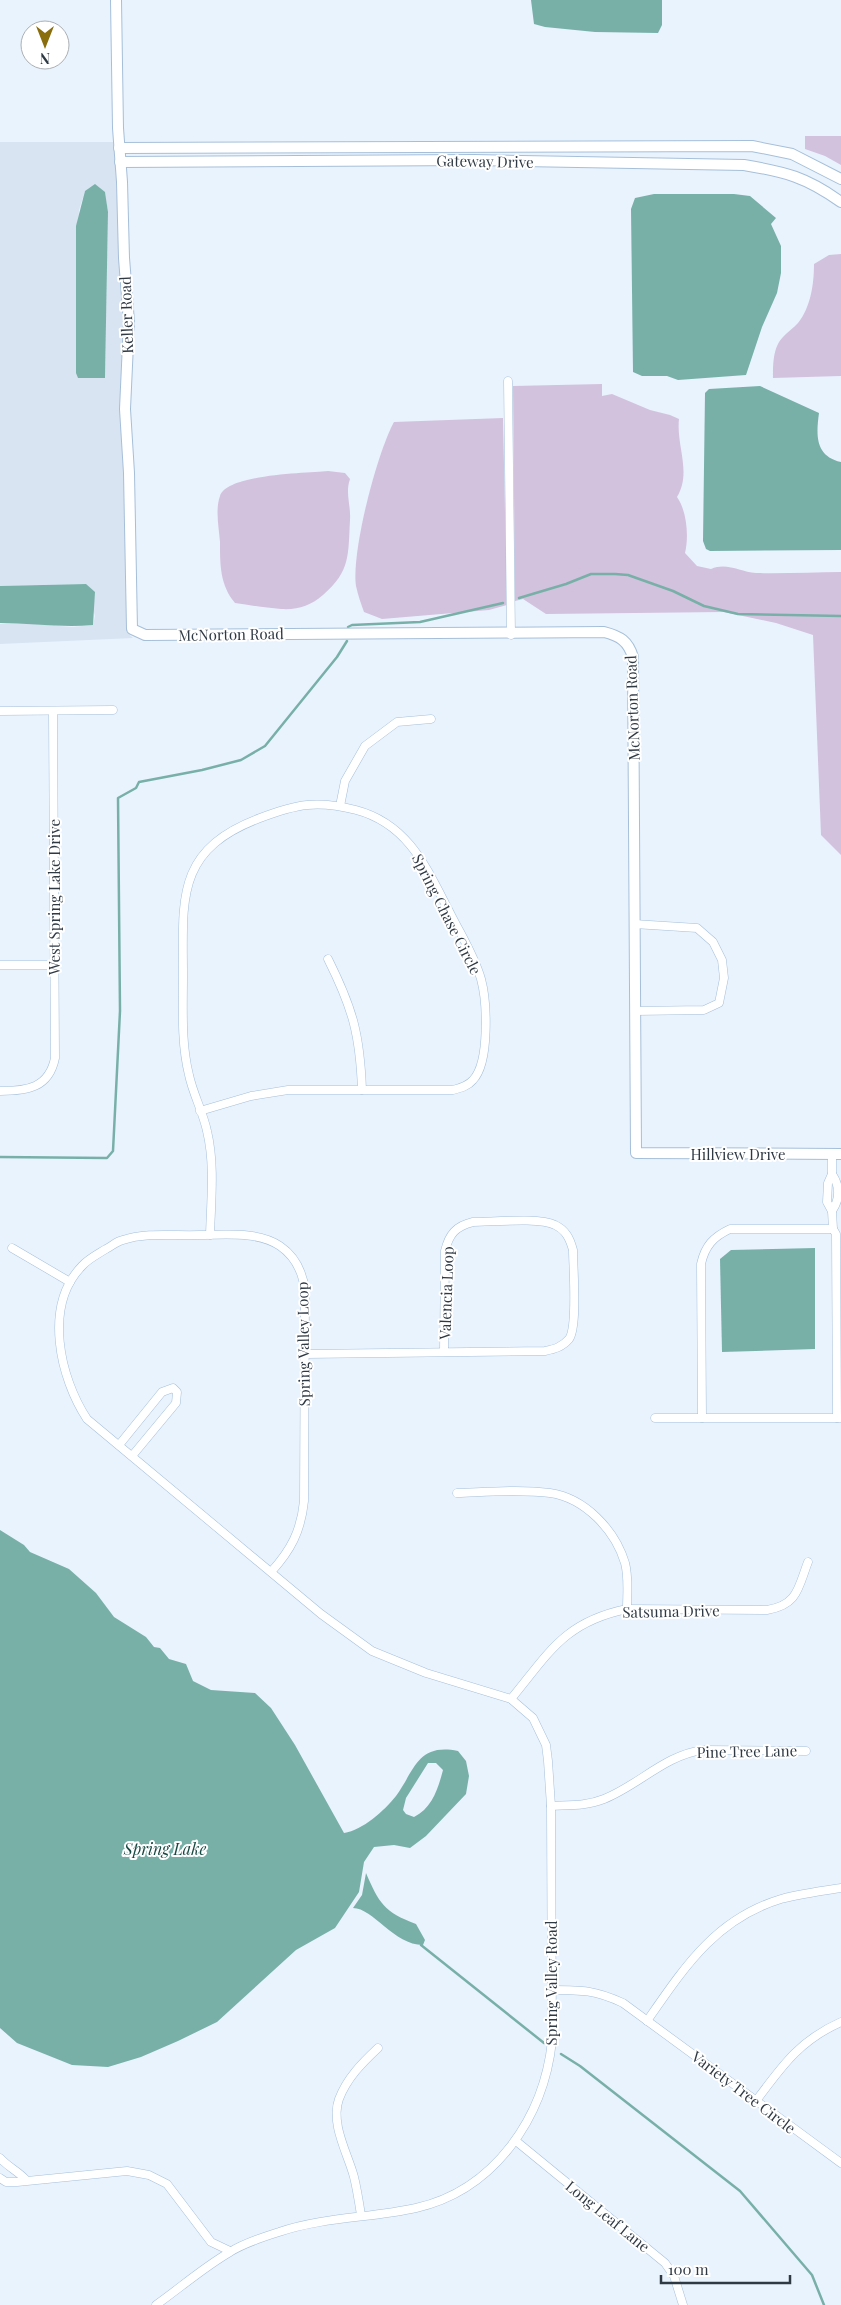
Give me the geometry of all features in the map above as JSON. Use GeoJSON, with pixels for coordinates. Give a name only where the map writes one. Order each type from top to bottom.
{"type":"FeatureCollection","features":[{"type":"Feature","properties":{"kind":"street","name":"Keller Road"},"geometry":{"type":"LineString","coordinates":[[116,0],[119,148],[129,322],[125,409],[129,474],[132,630]]}},
{"type":"Feature","properties":{"kind":"street"},"geometry":{"type":"LineString","coordinates":[[694,146],[695,164]]}},
{"type":"Feature","properties":{"kind":"street","name":"Gateway Drive"},"geometry":{"type":"LineString","coordinates":[[119,148],[752,146],[792,154],[841,179]]}},
{"type":"Feature","properties":{"kind":"street","name":"Gateway Drive"},"geometry":{"type":"LineString","coordinates":[[120,162],[474,160],[744,165],[783,171],[816,184],[841,202]]}},
{"type":"Feature","properties":{"kind":"street"},"geometry":{"type":"LineString","coordinates":[[508,381],[512,635]]}},
{"type":"Feature","properties":{"kind":"street","name":"McNorton Road"},"geometry":{"type":"LineString","coordinates":[[132,630],[145,635],[512,635],[604,632],[618,636],[630,648],[633,657],[636,1153]]}},
{"type":"Feature","properties":{"kind":"street"},"geometry":{"type":"LineString","coordinates":[[0,711],[113,710]]}},
{"type":"Feature","properties":{"kind":"street","name":"West Spring Lake Drive"},"geometry":{"type":"LineString","coordinates":[[0,1091],[18,1091],[34,1087],[44,1080],[52,1070],[55,1058],[53,711]]}},
{"type":"Feature","properties":{"kind":"street"},"geometry":{"type":"LineString","coordinates":[[340,806],[345,781],[365,746],[397,722],[431,719]]}},
{"type":"Feature","properties":{"kind":"street","name":"Spring Chase Circle"},"geometry":{"type":"LineString","coordinates":[[200,1111],[251,1096],[288,1090],[453,1090],[462,1088],[473,1080],[480,1069],[484,1055],[485,998],[475,960],[419,855],[392,827],[368,813],[340,806],[312,803],[287,808],[236,827],[218,838],[192,872],[186,890],[183,911],[183,1036],[189,1075],[200,1111],[207,1130],[209,1146],[210,1235]]}},
{"type":"Feature","properties":{"kind":"street"},"geometry":{"type":"LineString","coordinates":[[634,924],[697,928],[713,942],[722,960],[724,978],[719,1003],[704,1010],[635,1011]]}},
{"type":"Feature","properties":{"kind":"street"},"geometry":{"type":"LineString","coordinates":[[328,959],[344,991],[354,1021],[360,1049],[362,1090]]}},
{"type":"Feature","properties":{"kind":"street"},"geometry":{"type":"LineString","coordinates":[[0,966],[54,965]]}},
{"type":"Feature","properties":{"kind":"street","name":"Hillview Drive"},"geometry":{"type":"LineString","coordinates":[[636,1153],[837,1154]]}},
{"type":"Feature","properties":{"kind":"street"},"geometry":{"type":"LineString","coordinates":[[655,1418],[839,1418],[836,1234],[833,1229],[832,1211],[827,1202],[828,1183],[837,1154]]}},
{"type":"Feature","properties":{"kind":"street"},"geometry":{"type":"LineString","coordinates":[[832,1174],[838,1183],[838,1202],[832,1211]]}},
{"type":"Feature","properties":{"kind":"street"},"geometry":{"type":"LineString","coordinates":[[827,1192],[838,1192]]}},
{"type":"Feature","properties":{"kind":"street","name":"Valencia Loop"},"geometry":{"type":"LineString","coordinates":[[306,1354],[545,1351],[560,1347],[570,1338],[574,1324],[573,1250],[570,1239],[563,1231],[555,1224],[543,1222],[473,1222],[463,1224],[454,1230],[448,1239],[445,1251],[444,1352]]}},
{"type":"Feature","properties":{"kind":"street"},"geometry":{"type":"LineString","coordinates":[[702,1418],[701,1264],[704,1250],[717,1235],[730,1230],[833,1229]]}},
{"type":"Feature","properties":{"kind":"street","name":"Spring Valley Loop"},"geometry":{"type":"LineString","coordinates":[[210,1235],[242,1235],[264,1238],[280,1246],[292,1258],[300,1269],[304,1280],[306,1354],[302,1522],[295,1542],[271,1572],[87,1419],[78,1405],[70,1385],[60,1346],[62,1305],[70,1282],[82,1266],[98,1254],[123,1240],[145,1236],[210,1235]]}},
{"type":"Feature","properties":{"kind":"street"},"geometry":{"type":"LineString","coordinates":[[12,1248],[70,1282]]}},
{"type":"Feature","properties":{"kind":"street"},"geometry":{"type":"LineString","coordinates":[[119,1445],[162,1392],[173,1388],[177,1392],[176,1403],[132,1456]]}},
{"type":"Feature","properties":{"kind":"street"},"geometry":{"type":"LineString","coordinates":[[457,1493],[532,1491],[552,1493],[569,1499],[586,1510],[610,1531],[619,1548],[628,1579],[627,1609]]}},
{"type":"Feature","properties":{"kind":"street","name":"Satsuma Drive"},"geometry":{"type":"LineString","coordinates":[[511,1699],[558,1642],[586,1621],[627,1609],[767,1610],[779,1608],[788,1604],[794,1596],[808,1562]]}},
{"type":"Feature","properties":{"kind":"street","name":"Spring Valley Road"},"geometry":{"type":"LineString","coordinates":[[156,2305],[230,2251],[280,2232],[361,2215],[394,2212],[439,2201],[478,2179],[499,2162],[516,2141],[530,2119],[550,2065],[552,2041],[551,1806],[546,1745],[533,1718],[511,1699],[426,1673],[372,1651],[321,1614],[271,1572]]}},
{"type":"Feature","properties":{"kind":"street","name":"Pine Tree Lane"},"geometry":{"type":"LineString","coordinates":[[551,1806],[583,1805],[603,1800],[621,1791],[675,1757],[688,1752],[703,1750],[806,1751]]}},
{"type":"Feature","properties":{"kind":"street"},"geometry":{"type":"LineString","coordinates":[[647,2021],[684,1967],[702,1947],[736,1920],[781,1899],[841,1888]]}},
{"type":"Feature","properties":{"kind":"street","name":"Variety Tree Circle"},"geometry":{"type":"LineString","coordinates":[[552,1990],[584,1990],[602,1993],[623,2002],[841,2163]]}},
{"type":"Feature","properties":{"kind":"street"},"geometry":{"type":"LineString","coordinates":[[756,2101],[786,2059],[803,2043],[822,2030],[841,2022]]}},
{"type":"Feature","properties":{"kind":"street"},"geometry":{"type":"LineString","coordinates":[[361,2215],[354,2178],[336,2115],[338,2101],[357,2068],[378,2048]]}},
{"type":"Feature","properties":{"kind":"street","name":"Long Leaf Lane"},"geometry":{"type":"LineString","coordinates":[[516,2141],[665,2263],[674,2276],[682,2305]]}},
{"type":"Feature","properties":{"kind":"street"},"geometry":{"type":"LineString","coordinates":[[0,2158],[19,2172],[26,2180]]}},
{"type":"Feature","properties":{"kind":"street"},"geometry":{"type":"LineString","coordinates":[[0,2178],[6,2182],[48,2180],[127,2171],[149,2175],[167,2184],[211,2242],[230,2251]]}},
{"type":"Feature","properties":{"kind":"shaded area"},"geometry":{"type":"Polygon","coordinates":[[[805,136],[841,136],[841,165],[825,156],[805,149],[805,136]]]}},
{"type":"Feature","properties":{"kind":"shaded area"},"geometry":{"type":"Polygon","coordinates":[[[0,142],[114,142],[124,323],[125,528],[128,628],[126,631],[133,638],[0,644],[0,624],[22,623],[72,627],[93,625],[95,616],[86,584],[0,586],[0,142]],[[85,191],[79,210],[76,258],[76,373],[105,377],[108,212],[105,192],[85,191]]]}},
{"type":"Feature","properties":{"kind":"shaded area"},"geometry":{"type":"Polygon","coordinates":[[[841,254],[841,376],[773,378],[777,346],[785,335],[798,323],[809,302],[814,264],[829,255],[841,254]]]}},
{"type":"Feature","properties":{"kind":"shaded area"},"geometry":{"type":"Polygon","coordinates":[[[602,384],[602,396],[612,394],[650,410],[679,419],[683,478],[677,497],[683,509],[686,524],[687,539],[685,553],[697,566],[711,569],[728,567],[756,573],[841,572],[841,855],[821,835],[813,635],[776,623],[724,612],[546,614],[523,599],[515,601],[513,386],[602,384]]]}},
{"type":"Feature","properties":{"kind":"shaded area"},"geometry":{"type":"Polygon","coordinates":[[[503,418],[507,605],[489,610],[382,619],[364,612],[356,586],[357,550],[373,479],[394,422],[503,418]]]}},
{"type":"Feature","properties":{"kind":"shaded area"},"geometry":{"type":"Polygon","coordinates":[[[328,471],[345,473],[350,479],[348,489],[350,515],[348,552],[339,578],[318,599],[298,608],[281,609],[235,603],[226,589],[221,567],[218,513],[220,496],[226,489],[237,483],[252,479],[328,471]]]}},
{"type":"Feature","properties":{"kind":"water"},"geometry":{"type":"Polygon","coordinates":[[[531,0],[662,0],[662,25],[658,33],[595,32],[545,27],[534,24],[531,0]]]}},
{"type":"Feature","properties":{"kind":"water"},"geometry":{"type":"Polygon","coordinates":[[[95,184],[105,192],[108,212],[105,378],[78,378],[76,373],[76,226],[85,191],[95,184]]]}},
{"type":"Feature","properties":{"kind":"water"},"geometry":{"type":"Polygon","coordinates":[[[654,194],[734,194],[750,196],[776,218],[771,224],[781,246],[781,273],[777,293],[762,327],[746,375],[678,380],[667,376],[642,376],[633,372],[631,209],[635,198],[654,194]]]}},
{"type":"Feature","properties":{"kind":"water"},"geometry":{"type":"Polygon","coordinates":[[[760,386],[819,413],[819,444],[826,455],[841,462],[841,550],[710,551],[706,549],[703,541],[705,393],[709,389],[760,386]]]}},
{"type":"Feature","properties":{"kind":"water"},"geometry":{"type":"Polygon","coordinates":[[[86,584],[95,592],[93,625],[0,623],[0,586],[86,584]]]}},
{"type":"Feature","properties":{"kind":"water"},"geometry":{"type":"Polygon","coordinates":[[[815,1248],[815,1349],[722,1352],[720,1259],[731,1250],[815,1248]]]}},
{"type":"Feature","properties":{"kind":"water","name":"Spring Lake"},"geometry":{"type":"Polygon","coordinates":[[[0,1530],[24,1545],[30,1552],[69,1569],[96,1593],[114,1617],[146,1637],[154,1647],[160,1648],[169,1659],[186,1664],[193,1681],[211,1690],[255,1693],[271,1708],[295,1745],[344,1833],[366,1824],[385,1808],[396,1796],[413,1768],[425,1755],[434,1751],[458,1751],[466,1761],[469,1776],[466,1794],[426,1836],[410,1848],[394,1845],[374,1847],[364,1862],[359,1892],[335,1928],[296,1950],[217,2022],[141,2057],[108,2067],[72,2065],[17,2043],[0,2028],[0,1530]],[[428,1763],[406,1798],[403,1810],[406,1814],[414,1817],[430,1803],[443,1770],[436,1763],[428,1763]]]}},
{"type":"Feature","properties":{"kind":"water"},"geometry":{"type":"Polygon","coordinates":[[[366,1873],[384,1905],[405,1920],[416,1924],[425,1940],[423,1945],[403,1939],[368,1914],[353,1908],[362,1895],[366,1873]]]}},
{"type":"Feature","properties":{"kind":"waterway"},"geometry":{"type":"LineString","coordinates":[[519,598],[566,584],[591,574],[615,574],[628,575],[673,591],[704,606],[738,614],[841,616]]}},
{"type":"Feature","properties":{"kind":"waterway"},"geometry":{"type":"LineString","coordinates":[[348,627],[352,625],[420,622],[503,603]]}},
{"type":"Feature","properties":{"kind":"waterway"},"geometry":{"type":"LineString","coordinates":[[0,1157],[107,1158],[113,1151],[120,1011],[118,798],[136,788],[139,782],[202,770],[241,760],[265,746],[337,657],[347,641]]}},
{"type":"Feature","properties":{"kind":"waterway"},"geometry":{"type":"LineString","coordinates":[[421,1945],[544,2043]]}},
{"type":"Feature","properties":{"kind":"waterway"},"geometry":{"type":"LineString","coordinates":[[561,2054],[580,2066],[740,2191],[812,2275],[824,2305]]}}]}
